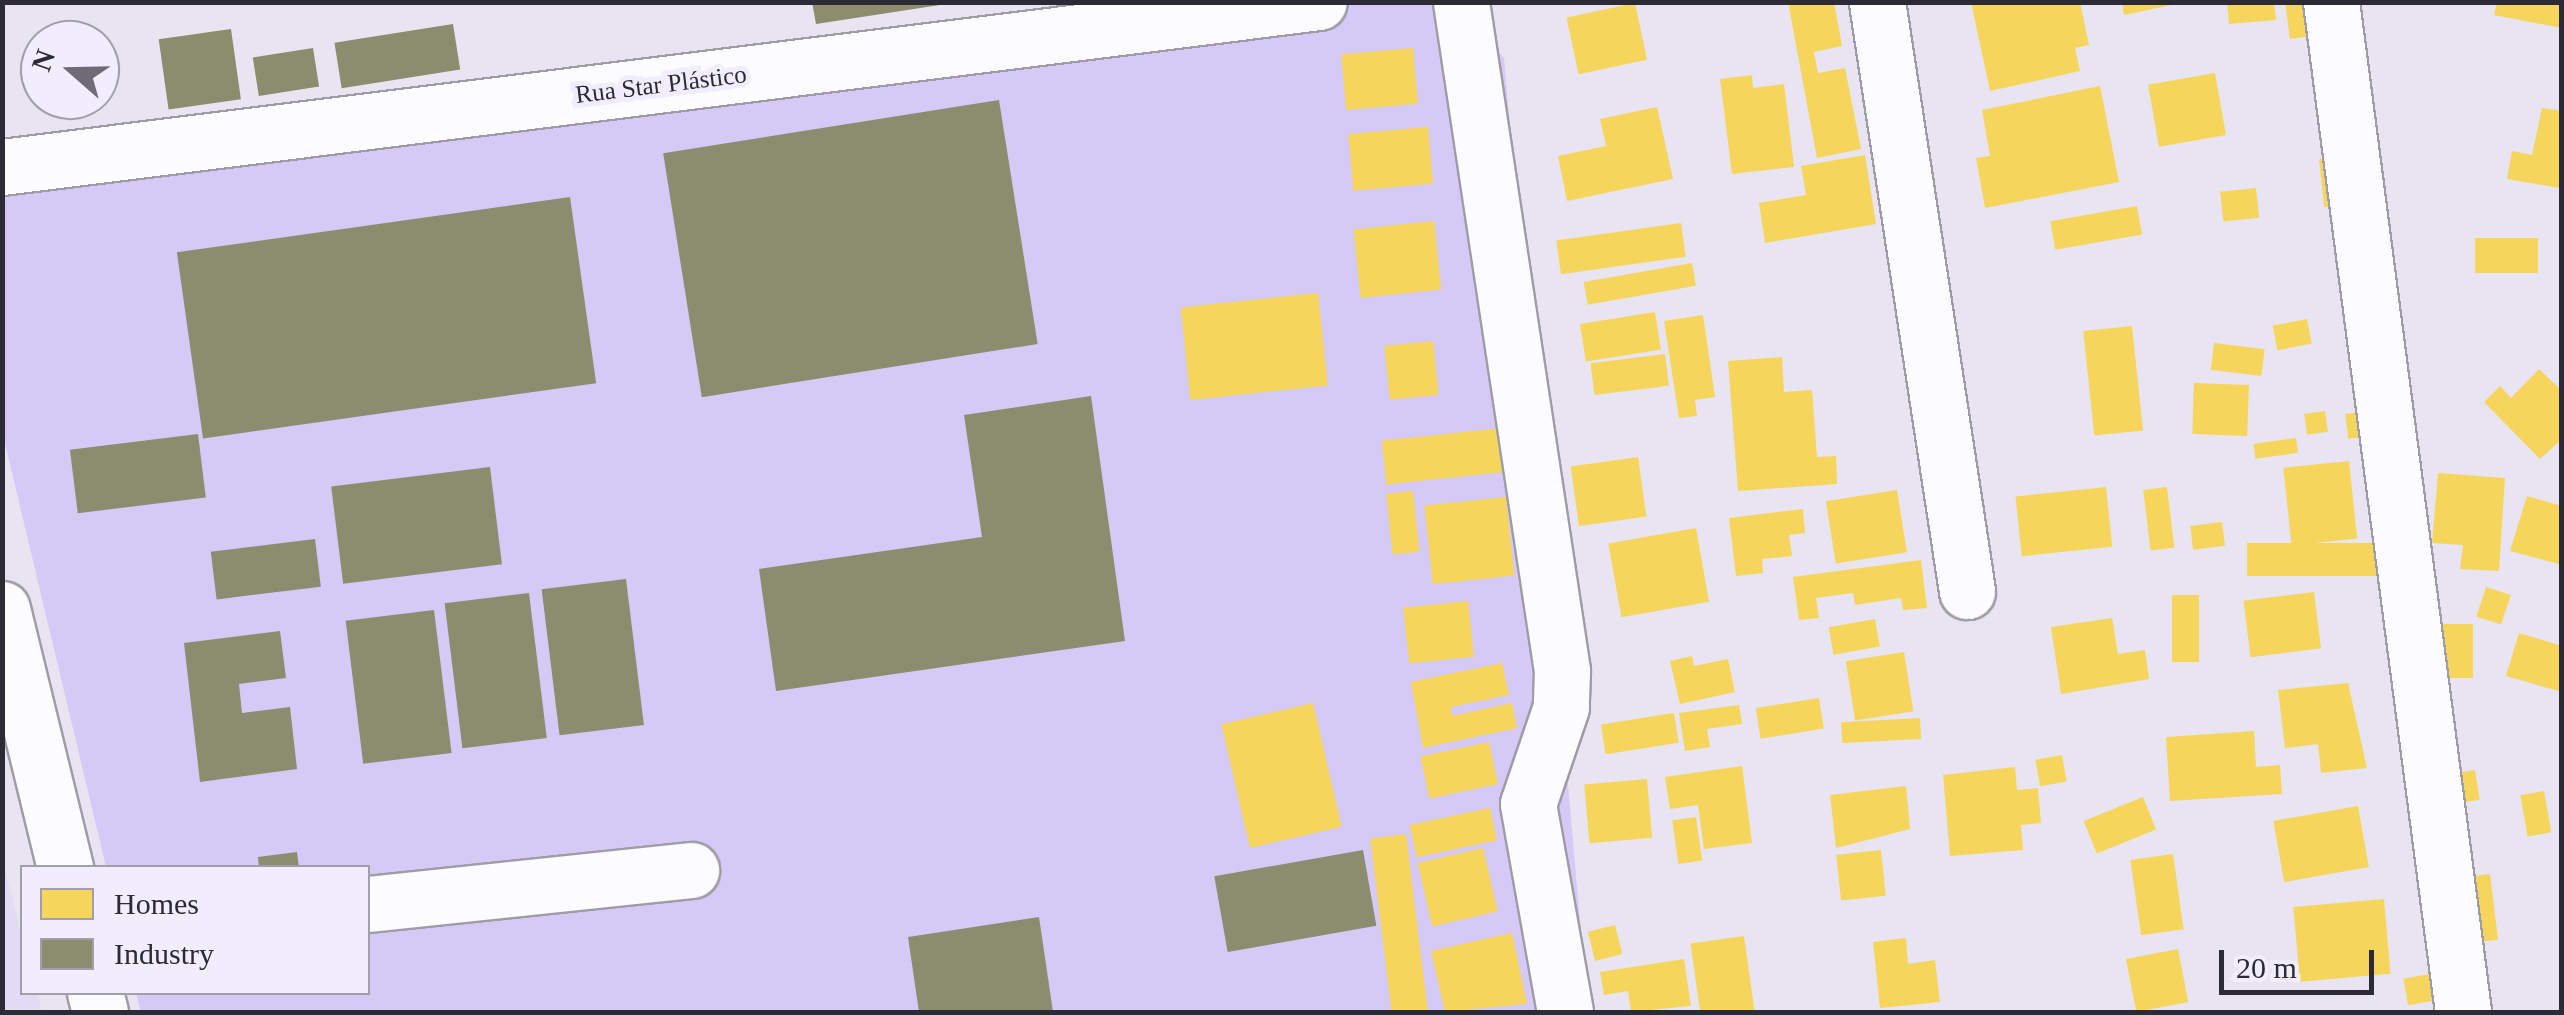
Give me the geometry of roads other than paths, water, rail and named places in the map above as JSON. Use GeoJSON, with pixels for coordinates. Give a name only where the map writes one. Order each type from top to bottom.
{"type":"FeatureCollection","features":[{"type":"Feature","properties":{"kind":"street","name":"Rua Star Plástico"},"geometry":{"type":"LineString","coordinates":[[2,167],[1319,2]]}},
{"type":"Feature","properties":{"kind":"street"},"geometry":{"type":"LineString","coordinates":[[1461,2],[1562,671],[1561,707],[1528,804],[1565,1012]]}},
{"type":"Feature","properties":{"kind":"street"},"geometry":{"type":"LineString","coordinates":[[1877,2],[1966,592]]}},
{"type":"Feature","properties":{"kind":"street"},"geometry":{"type":"LineString","coordinates":[[2332,2],[2463,1012]]}},
{"type":"Feature","properties":{"kind":"street"},"geometry":{"type":"LineString","coordinates":[[2,609],[64,865]]}},
{"type":"Feature","properties":{"kind":"street"},"geometry":{"type":"LineString","coordinates":[[370,904],[691,870]]}}]}
